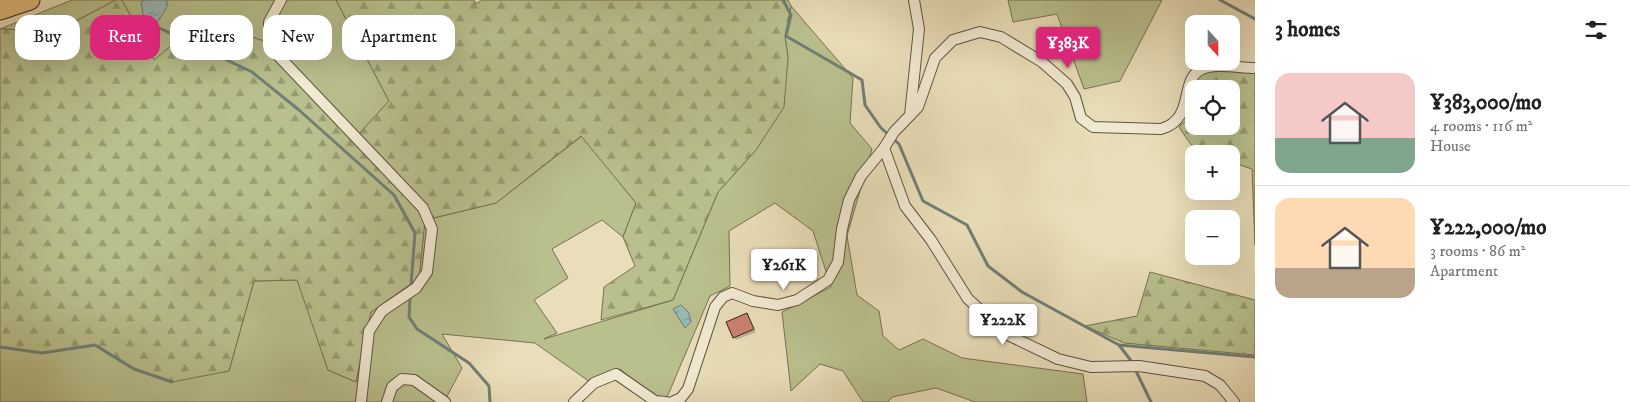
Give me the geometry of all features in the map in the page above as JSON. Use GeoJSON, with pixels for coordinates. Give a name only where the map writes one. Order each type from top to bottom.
{"type":"FeatureCollection","features":[{"type":"Feature","properties":{"kind":"highway"},"geometry":{"type":"LineString","coordinates":[[0,10],[30,0]]}},
{"type":"Feature","properties":{"kind":"street"},"geometry":{"type":"LineString","coordinates":[[281,0],[269,22],[269,46],[424,208],[432,229],[426,272],[416,288],[382,311],[369,331],[361,402]]}},
{"type":"Feature","properties":{"kind":"street"},"geometry":{"type":"LineString","coordinates":[[910,115],[919,29],[914,0]]}},
{"type":"Feature","properties":{"kind":"street"},"geometry":{"type":"LineString","coordinates":[[672,402],[681,398],[688,389],[715,307],[723,297],[732,293],[753,301],[778,305],[797,300],[828,280],[838,262],[842,229],[849,200],[860,176],[886,146],[894,132],[918,107],[935,58],[954,40],[980,32],[1001,37],[1042,62],[1067,84],[1075,96],[1081,118],[1093,128],[1161,129],[1171,126],[1182,115],[1191,79],[1196,71],[1210,66],[1255,68]]}},
{"type":"Feature","properties":{"kind":"street"},"geometry":{"type":"LineString","coordinates":[[886,146],[905,206],[931,240],[968,299],[1008,335],[1058,359],[1092,367],[1139,366],[1205,376],[1220,385],[1234,402]]}},
{"type":"Feature","properties":{"kind":"street"},"geometry":{"type":"LineString","coordinates":[[574,402],[594,383],[616,374],[655,401],[666,402]]}},
{"type":"Feature","properties":{"kind":"street"},"geometry":{"type":"LineString","coordinates":[[387,402],[392,387],[402,379],[414,380],[445,402]]}},
{"type":"Feature","properties":{"kind":"green space"},"geometry":{"type":"Polygon","coordinates":[[[72,0],[116,0],[80,19],[80,15],[35,15],[72,0]]]}},
{"type":"Feature","properties":{"kind":"green space"},"geometry":{"type":"Polygon","coordinates":[[[116,0],[122,0],[130,15],[90,15],[90,60],[160,60],[160,55],[170,47],[170,60],[253,60],[253,37],[263,41],[263,60],[283,60],[357,136],[389,101],[367,60],[455,60],[455,15],[344,15],[336,0],[474,0],[476,4],[482,0],[788,0],[791,6],[785,36],[788,58],[784,107],[756,150],[718,192],[673,300],[601,320],[604,287],[635,266],[623,237],[636,203],[581,136],[496,203],[425,220],[419,278],[371,312],[356,382],[328,370],[297,280],[254,281],[229,371],[172,382],[134,369],[95,345],[42,353],[0,347],[0,29],[15,30],[15,60],[80,60],[80,19],[116,0]]]}},
{"type":"Feature","properties":{"kind":"green space"},"geometry":{"type":"Polygon","coordinates":[[[122,0],[336,0],[344,15],[342,15],[342,60],[367,60],[389,101],[357,136],[154,60],[160,60],[160,15],[130,15],[122,0]]]}},
{"type":"Feature","properties":{"kind":"green space"},"geometry":{"type":"Polygon","coordinates":[[[1008,0],[1162,0],[1120,81],[1084,89],[1057,14],[1013,22],[1008,0]]]}},
{"type":"Feature","properties":{"kind":"green space"},"geometry":{"type":"Polygon","coordinates":[[[791,6],[853,78],[850,123],[872,149],[847,236],[857,295],[879,311],[883,336],[899,350],[923,339],[962,358],[1083,374],[1087,402],[975,402],[936,388],[892,397],[888,402],[863,402],[843,371],[820,364],[791,391],[782,312],[831,287],[813,231],[775,203],[729,231],[730,286],[710,296],[665,402],[659,402],[620,369],[590,382],[535,343],[442,334],[462,368],[444,402],[0,402],[0,347],[42,353],[95,345],[134,369],[229,371],[254,281],[298,280],[328,370],[356,382],[371,312],[419,278],[425,220],[496,203],[582,136],[636,203],[623,237],[602,220],[552,249],[568,278],[534,300],[557,333],[544,339],[673,300],[718,192],[756,150],[788,58],[785,36],[791,6]]]}},
{"type":"Feature","properties":{"kind":"green space"},"geometry":{"type":"Polygon","coordinates":[[[15,23],[15,30],[0,29],[15,23]]]}},
{"type":"Feature","properties":{"kind":"green space"},"geometry":{"type":"Polygon","coordinates":[[[1240,66],[1255,69],[1255,245],[1252,169],[1240,165],[1240,145],[1192,145],[1179,127],[1185,121],[1185,135],[1240,135],[1240,80],[1196,80],[1196,75],[1203,70],[1240,70],[1240,66]]]}},
{"type":"Feature","properties":{"kind":"green space"},"geometry":{"type":"Polygon","coordinates":[[[1150,272],[1255,300],[1255,355],[1124,343],[1085,326],[1137,316],[1150,272]]]}},
{"type":"Feature","properties":{"kind":"water"},"geometry":{"type":"Polygon","coordinates":[[[146,0],[166,0],[168,5],[160,18],[160,15],[143,15],[141,2],[146,0]]]}},
{"type":"Feature","properties":{"kind":"water"},"geometry":{"type":"Polygon","coordinates":[[[681,305],[689,313],[691,322],[685,328],[673,309],[681,305]]]}},
{"type":"Feature","properties":{"kind":"building"},"geometry":{"type":"Polygon","coordinates":[[[747,313],[754,329],[733,338],[726,322],[747,313]]]}},
{"type":"Feature","properties":{"kind":"waterway"},"geometry":{"type":"LineString","coordinates":[[783,0],[791,15],[786,36],[862,80],[865,105],[881,128],[899,144],[923,201],[967,225],[988,266],[1022,292],[1119,345],[1132,362]]}},
{"type":"Feature","properties":{"kind":"waterway"},"geometry":{"type":"LineString","coordinates":[[1220,0],[1255,19]]}},
{"type":"Feature","properties":{"kind":"waterway"},"geometry":{"type":"LineString","coordinates":[[160,28],[252,72],[299,110],[394,195],[415,233],[411,285]]}},
{"type":"Feature","properties":{"kind":"waterway"},"geometry":{"type":"LineString","coordinates":[[410,298],[409,317],[417,329],[469,363],[489,386],[490,402]]}},
{"type":"Feature","properties":{"kind":"waterway"},"geometry":{"type":"LineString","coordinates":[[0,347],[42,353],[95,345],[134,369],[172,382]]}},
{"type":"Feature","properties":{"kind":"waterway"},"geometry":{"type":"LineString","coordinates":[[1119,345],[1255,357]]}},
{"type":"Feature","properties":{"kind":"waterway"},"geometry":{"type":"LineString","coordinates":[[1136,371],[1151,402]]}}]}
